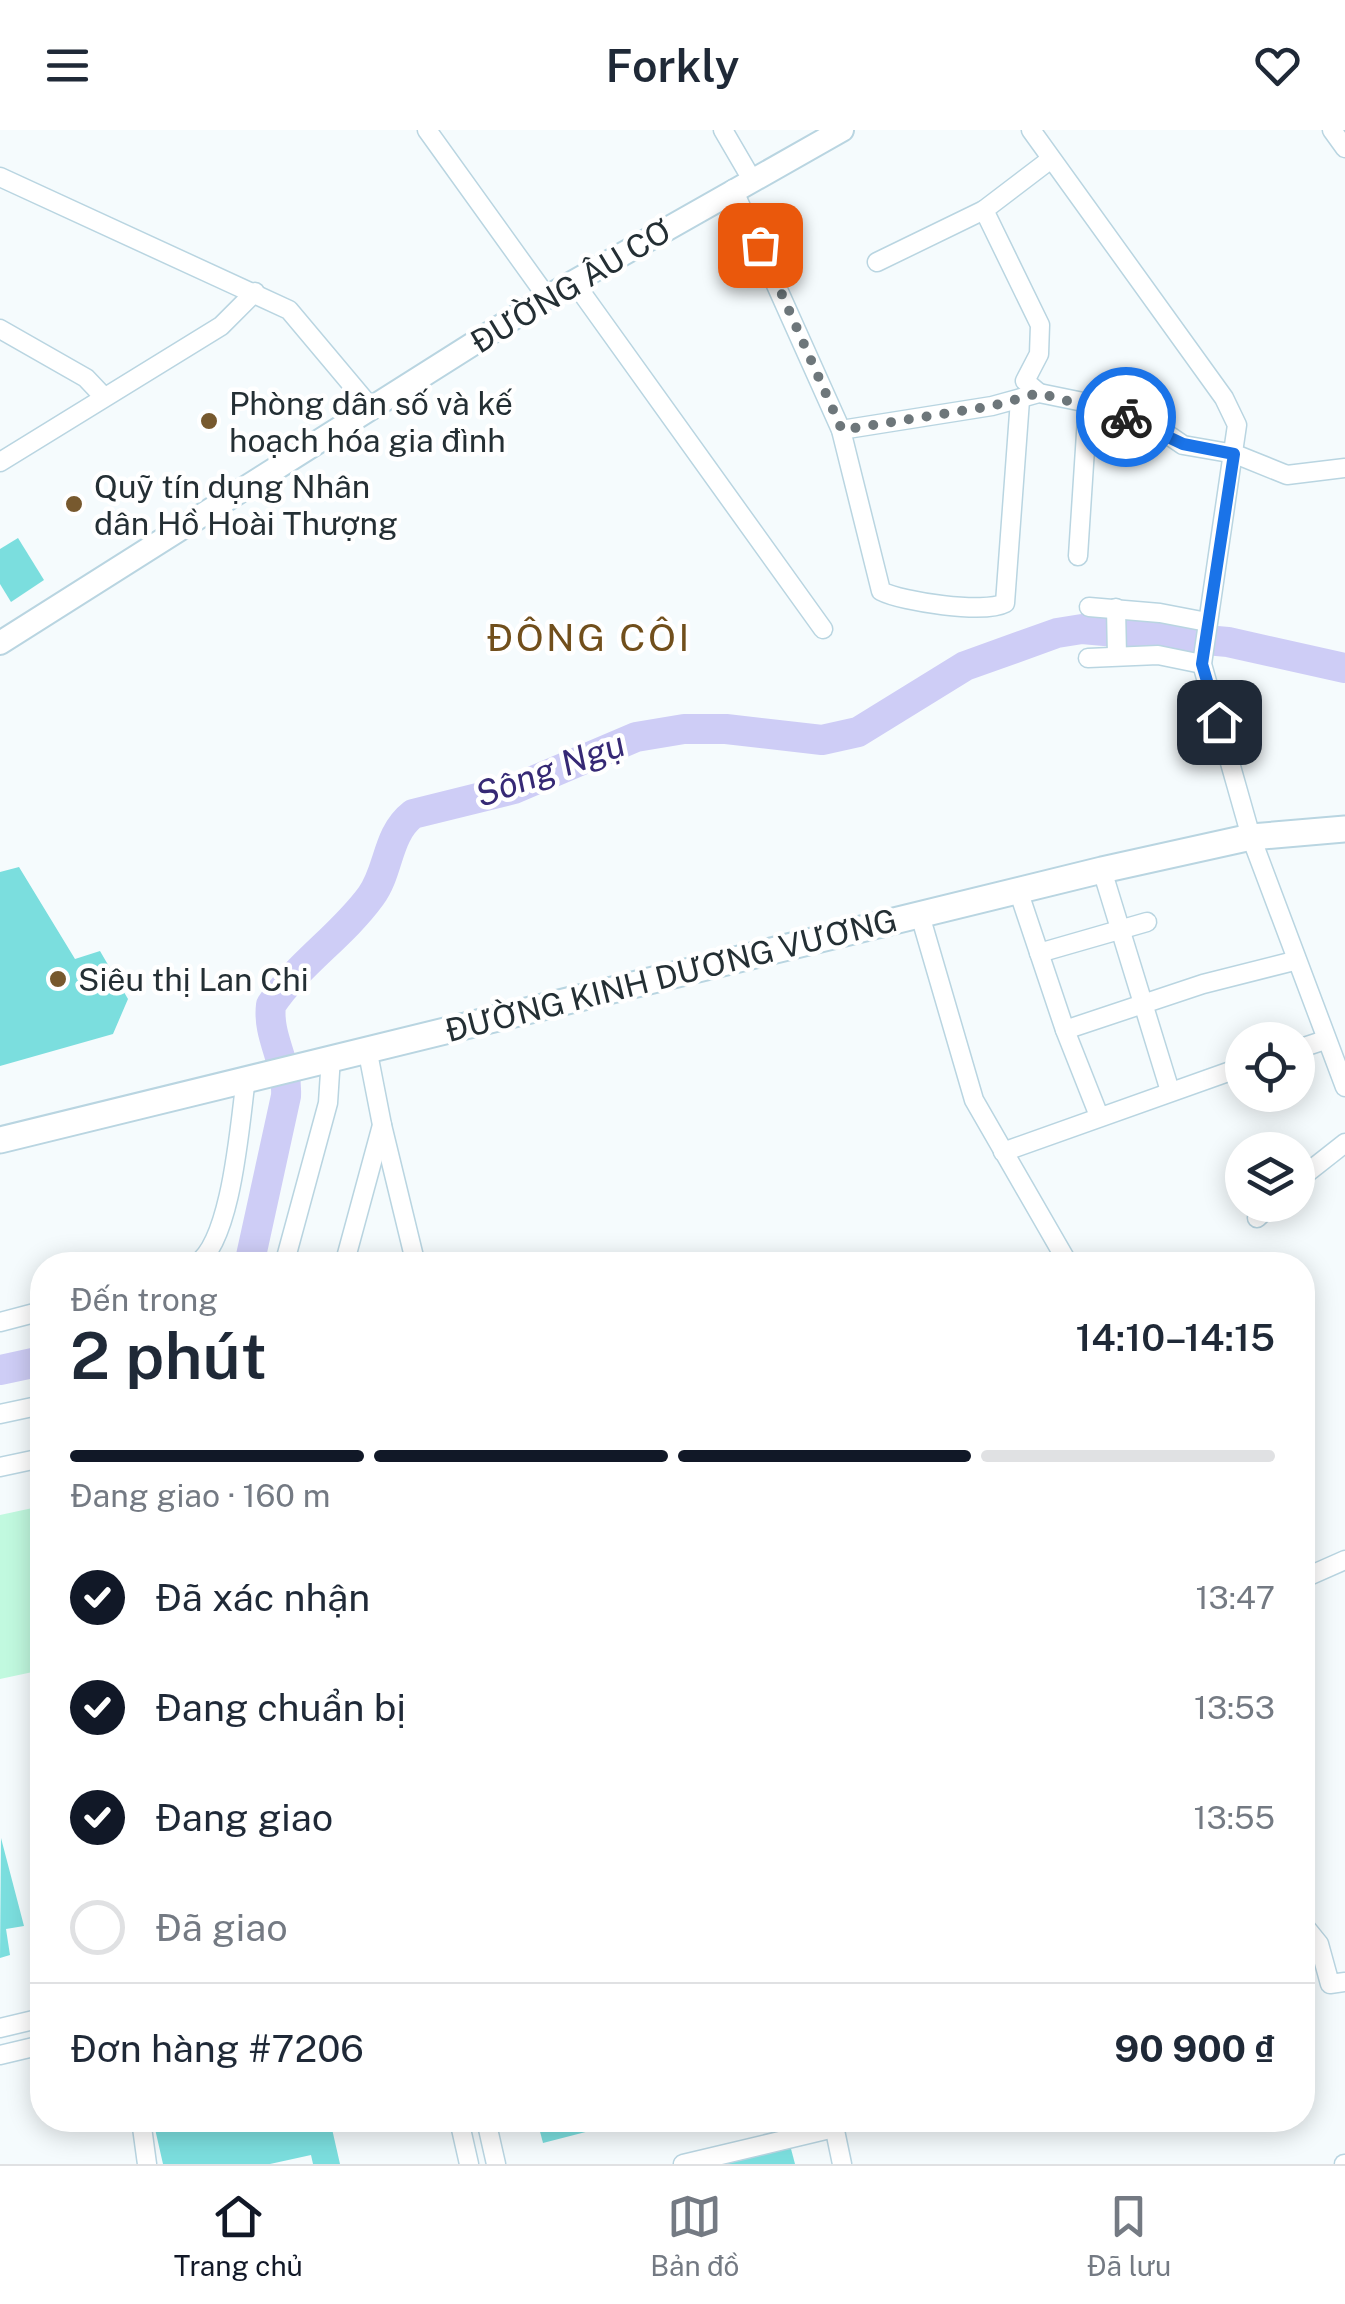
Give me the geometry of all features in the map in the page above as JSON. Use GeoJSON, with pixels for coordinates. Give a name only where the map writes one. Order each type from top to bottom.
{"type":"FeatureCollection","features":[{"type":"Feature","properties":{"kind":"highway","name":"ĐƯỜNG KINH DƯƠNG VƯƠNG"},"geometry":{"type":"LineString","coordinates":[[0,1140],[1102,870],[1252,837],[1345,829]]}},
{"type":"Feature","properties":{"kind":"main road","name":"ĐƯỜNG ÂU CƠ"},"geometry":{"type":"LineString","coordinates":[[0,643],[373,410],[546,296],[842,130]]}},
{"type":"Feature","properties":{"kind":"street"},"geometry":{"type":"LineString","coordinates":[[427,130],[546,296]]}},
{"type":"Feature","properties":{"kind":"street"},"geometry":{"type":"LineString","coordinates":[[723,130],[842,430],[881,590],[966,607],[995,608],[1005,603],[1020,400]]}},
{"type":"Feature","properties":{"kind":"street"},"geometry":{"type":"LineString","coordinates":[[1031,130],[1224,398],[1236,426],[1202,664],[1252,837],[1294,961],[1345,1087]]}},
{"type":"Feature","properties":{"kind":"street"},"geometry":{"type":"LineString","coordinates":[[1332,130],[1345,148]]}},
{"type":"Feature","properties":{"kind":"street"},"geometry":{"type":"LineString","coordinates":[[876,262],[984,210],[1050,159]]}},
{"type":"Feature","properties":{"kind":"street"},"geometry":{"type":"LineString","coordinates":[[0,177],[256,292],[295,314],[373,410]]}},
{"type":"Feature","properties":{"kind":"street"},"geometry":{"type":"LineString","coordinates":[[984,210],[1040,325],[1039,354],[1025,381],[1039,393],[1088,403],[1161,430],[1183,444],[1234,454],[1287,475],[1345,468]]}},
{"type":"Feature","properties":{"kind":"street"},"geometry":{"type":"LineString","coordinates":[[574,282],[823,629]]}},
{"type":"Feature","properties":{"kind":"street"},"geometry":{"type":"LineString","coordinates":[[0,462],[221,326],[256,292]]}},
{"type":"Feature","properties":{"kind":"street"},"geometry":{"type":"LineString","coordinates":[[0,329],[86,378],[104,397]]}},
{"type":"Feature","properties":{"kind":"street"},"geometry":{"type":"LineString","coordinates":[[842,430],[1020,400],[1039,393]]}},
{"type":"Feature","properties":{"kind":"street"},"geometry":{"type":"LineString","coordinates":[[1078,556],[1088,403]]}},
{"type":"Feature","properties":{"kind":"street"},"geometry":{"type":"LineString","coordinates":[[1089,607],[1206,622]]}},
{"type":"Feature","properties":{"kind":"street"},"geometry":{"type":"LineString","coordinates":[[1116,609],[1117,656]]}},
{"type":"Feature","properties":{"kind":"street"},"geometry":{"type":"LineString","coordinates":[[1088,658],[1183,657],[1202,664]]}},
{"type":"Feature","properties":{"kind":"street"},"geometry":{"type":"LineString","coordinates":[[1102,870],[1170,1091]]}},
{"type":"Feature","properties":{"kind":"street"},"geometry":{"type":"LineString","coordinates":[[1018,890],[1099,1116]]}},
{"type":"Feature","properties":{"kind":"street"},"geometry":{"type":"LineString","coordinates":[[920,915],[974,1100],[1061,1252]]}},
{"type":"Feature","properties":{"kind":"street"},"geometry":{"type":"LineString","coordinates":[[1039,953],[1146,922]]}},
{"type":"Feature","properties":{"kind":"street"},"geometry":{"type":"LineString","coordinates":[[1066,1030],[1294,961]]}},
{"type":"Feature","properties":{"kind":"street"},"geometry":{"type":"LineString","coordinates":[[1315,1043],[1325,1040]]}},
{"type":"Feature","properties":{"kind":"street"},"geometry":{"type":"LineString","coordinates":[[367,1048],[413,1252]]}},
{"type":"Feature","properties":{"kind":"street"},"geometry":{"type":"LineString","coordinates":[[288,1252],[328,1103],[326,1058]]}},
{"type":"Feature","properties":{"kind":"street"},"geometry":{"type":"LineString","coordinates":[[1003,1152],[1225,1073]]}},
{"type":"Feature","properties":{"kind":"street"},"geometry":{"type":"LineString","coordinates":[[208,1252],[214,1246],[234,1165],[248,1077]]}},
{"type":"Feature","properties":{"kind":"street"},"geometry":{"type":"LineString","coordinates":[[348,1252],[382,1124]]}},
{"type":"Feature","properties":{"kind":"street"},"geometry":{"type":"LineString","coordinates":[[1315,1167],[1345,1143]]}},
{"type":"Feature","properties":{"kind":"street"},"geometry":{"type":"LineString","coordinates":[[0,1322],[30,1314]]}},
{"type":"Feature","properties":{"kind":"street"},"geometry":{"type":"LineString","coordinates":[[0,1414],[30,1407]]}},
{"type":"Feature","properties":{"kind":"street"},"geometry":{"type":"LineString","coordinates":[[0,1468],[30,1461]]}},
{"type":"Feature","properties":{"kind":"street"},"geometry":{"type":"LineString","coordinates":[[1315,1573],[1345,1560]]}},
{"type":"Feature","properties":{"kind":"street"},"geometry":{"type":"LineString","coordinates":[[1315,1939],[1330,1984],[1345,1982]]}},
{"type":"Feature","properties":{"kind":"street"},"geometry":{"type":"LineString","coordinates":[[0,2028],[30,2021]]}},
{"type":"Feature","properties":{"kind":"street"},"geometry":{"type":"LineString","coordinates":[[0,2055],[30,2048]]}},
{"type":"Feature","properties":{"kind":"street"},"geometry":{"type":"LineString","coordinates":[[142,2132],[147,2164]]}},
{"type":"Feature","properties":{"kind":"street"},"geometry":{"type":"LineString","coordinates":[[462,2132],[470,2164]]}},
{"type":"Feature","properties":{"kind":"street"},"geometry":{"type":"LineString","coordinates":[[489,2132],[496,2164]]}},
{"type":"Feature","properties":{"kind":"street"},"geometry":{"type":"LineString","coordinates":[[683,2164],[804,2132]]}},
{"type":"Feature","properties":{"kind":"street"},"geometry":{"type":"LineString","coordinates":[[836,2132],[842,2164]]}},
{"type":"Feature","properties":{"kind":"green space"},"geometry":{"type":"Polygon","coordinates":[[[30,1509],[30,1673],[0,1679],[0,1515],[30,1509]]]}},
{"type":"Feature","properties":{"kind":"building"},"geometry":{"type":"Polygon","coordinates":[[[18,538],[44,580],[11,602],[0,584],[0,549],[18,538]]]}},
{"type":"Feature","properties":{"kind":"building","name":"Siêu thị Lan Chi"},"geometry":{"type":"Polygon","coordinates":[[[19,867],[75,959],[100,951],[128,999],[113,1034],[0,1066],[0,872],[19,867]]]}},
{"type":"Feature","properties":{"kind":"building"},"geometry":{"type":"Polygon","coordinates":[[[1,1838],[24,1926],[6,1929],[10,1955],[0,1958],[1,1838]]]}},
{"type":"Feature","properties":{"kind":"building"},"geometry":{"type":"Polygon","coordinates":[[[156,2132],[333,2132],[340,2164],[313,2164],[311,2155],[270,2164],[163,2164],[156,2132]]]}},
{"type":"Feature","properties":{"kind":"building"},"geometry":{"type":"Polygon","coordinates":[[[540,2132],[586,2132],[543,2143],[540,2132]]]}},
{"type":"Feature","properties":{"kind":"building"},"geometry":{"type":"Polygon","coordinates":[[[790,2145],[795,2164],[717,2164],[790,2145]]]}},
{"type":"Feature","properties":{"kind":"waterway","name":"Sông Ngụ"},"geometry":{"type":"LineString","coordinates":[[252,1252],[286,1096],[271,1005],[371,896],[398,832],[413,814],[514,789],[636,737],[684,729],[726,729],[822,740],[858,732],[965,666],[1057,633],[1082,629],[1228,642],[1345,668]]}},
{"type":"Feature","properties":{"kind":"waterway","name":"Sông Ngụ"},"geometry":{"type":"LineString","coordinates":[[0,1370],[30,1364]]}},
{"type":"Feature","properties":{"kind":"way so far"},"geometry":{"type":"LineString","coordinates":[[760,245],[842,430],[992,406],[1039,393],[1061,395],[1126,417]]}},
{"type":"Feature","properties":{"kind":"place","name":"Phòng dân số và kế hoạch hóa gia đình"},"geometry":{"type":"Point","coordinates":[209,421]}},
{"type":"Feature","properties":{"kind":"place","name":"Quỹ tín dụng Nhân dân Hồ Hoài Thượng"},"geometry":{"type":"Point","coordinates":[74,504]}},
{"type":"Feature","properties":{"kind":"place","name":"Siêu thị Lan Chi"},"geometry":{"type":"Point","coordinates":[58,979]}},
{"type":"Feature","properties":{"kind":"district","name":"ĐÔNG CÔI"},"geometry":{"type":"Point","coordinates":[589,637]}},
{"type":"Feature","properties":{"kind":"route"},"geometry":{"type":"LineString","coordinates":[[1126,417],[1161,430],[1183,444],[1234,454],[1202,664],[1219,722]]}}]}
